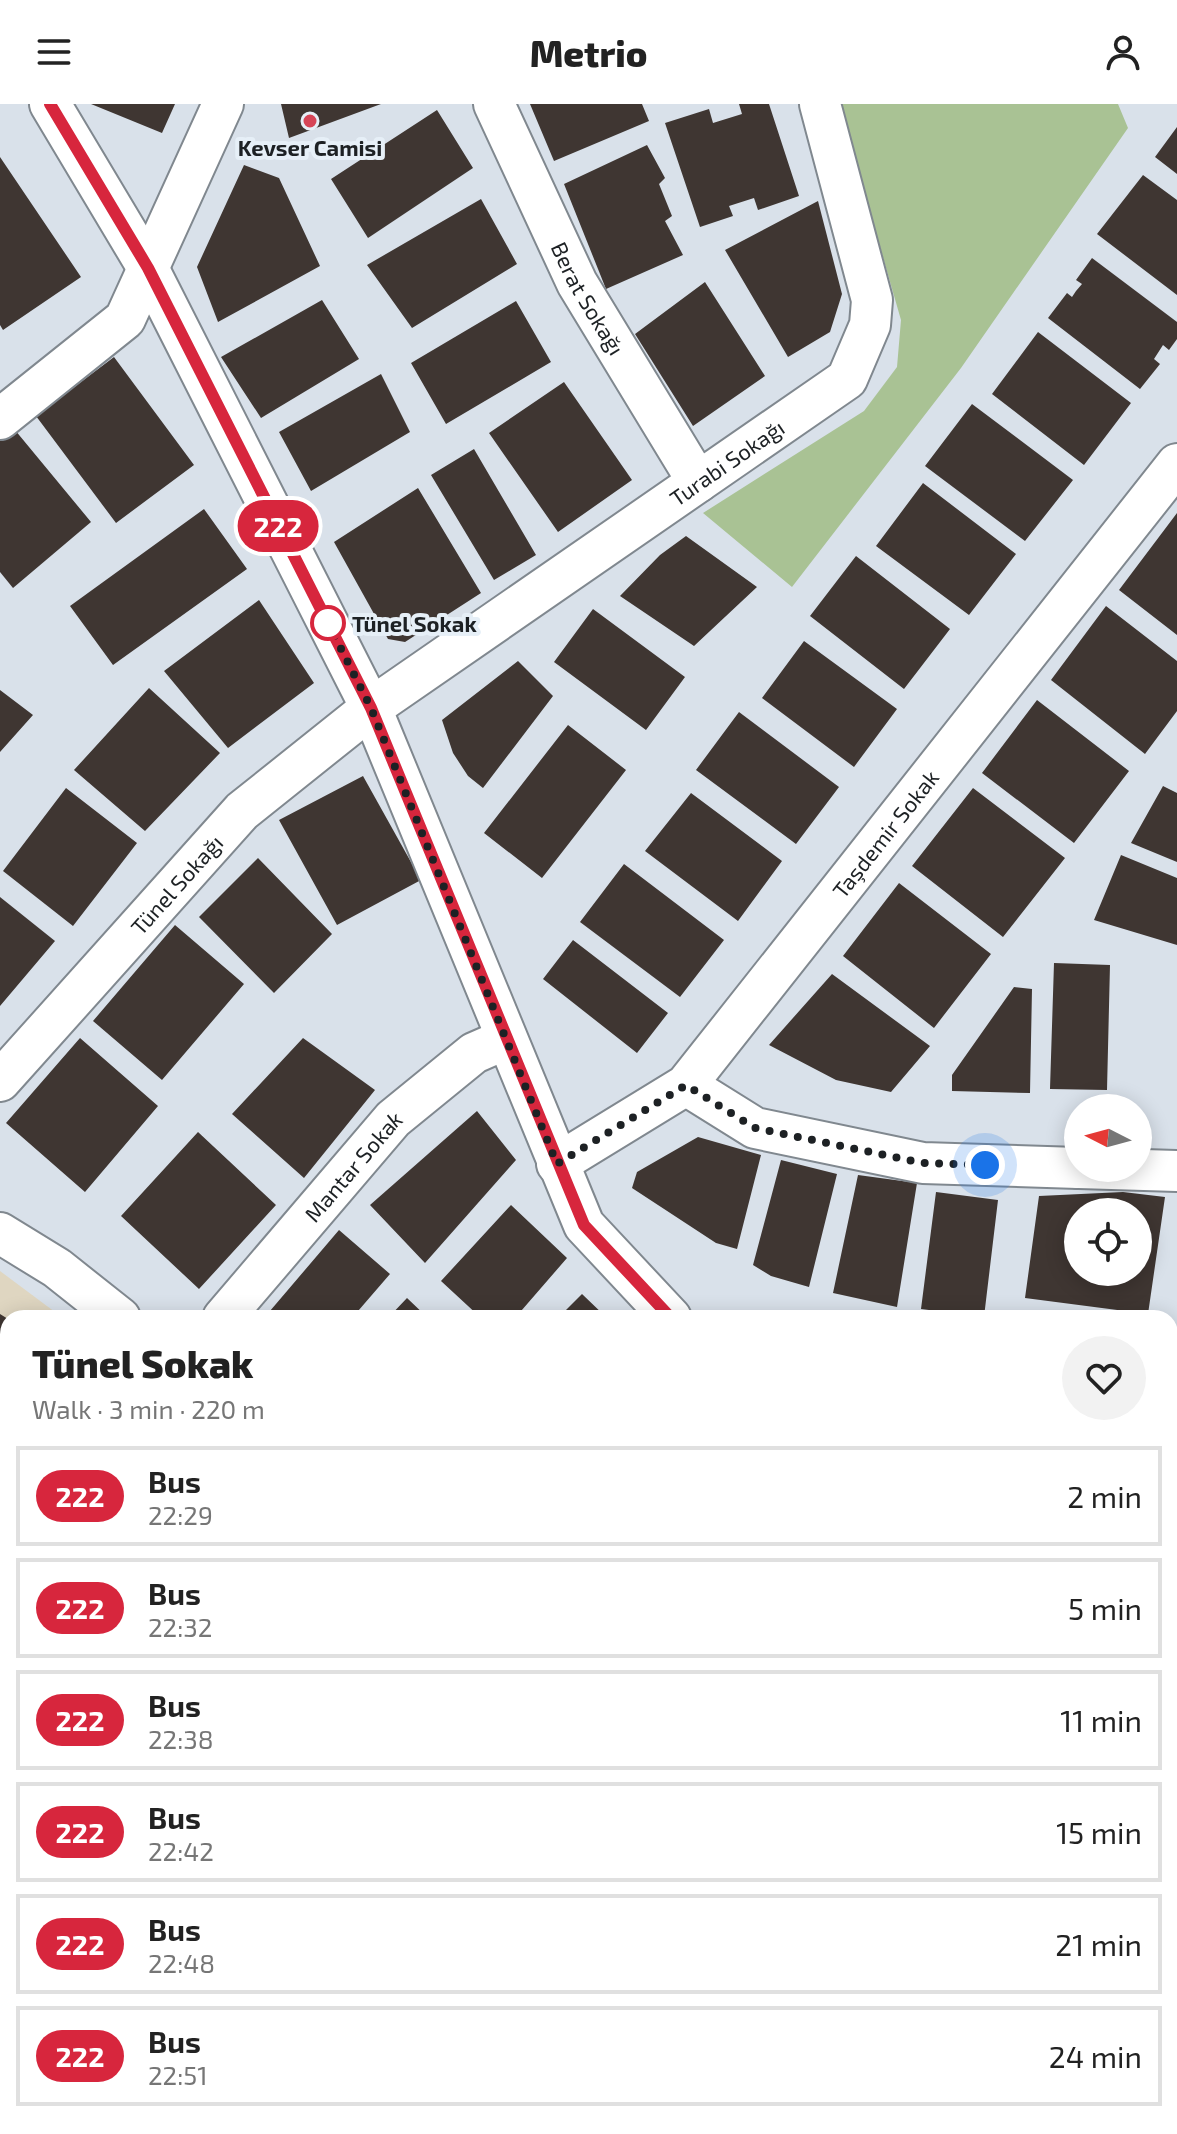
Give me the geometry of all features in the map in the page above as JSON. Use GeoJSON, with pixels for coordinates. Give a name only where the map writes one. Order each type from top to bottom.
{"type":"FeatureCollection","features":[{"type":"Feature","properties":{"kind":"street"},"geometry":{"type":"LineString","coordinates":[[50,104],[148,268],[371,708],[584,1225],[664,1310]]}},
{"type":"Feature","properties":{"kind":"street"},"geometry":{"type":"LineString","coordinates":[[0,419],[125,319],[223,104]]}},
{"type":"Feature","properties":{"kind":"street","name":"Berat Sokağı"},"geometry":{"type":"LineString","coordinates":[[494,104],[577,283],[698,482]]}},
{"type":"Feature","properties":{"kind":"street","name":"Turabi Sokağı"},"geometry":{"type":"LineString","coordinates":[[371,708],[847,379],[870,325],[872,300],[820,104]]}},
{"type":"Feature","properties":{"kind":"street","name":"Taşdemir Sokak"},"geometry":{"type":"LineString","coordinates":[[557,1164],[686,1085],[1177,464]]}},
{"type":"Feature","properties":{"kind":"street","name":"Tünel Sokağı"},"geometry":{"type":"LineString","coordinates":[[0,1081],[242,811],[371,708]]}},
{"type":"Feature","properties":{"kind":"street","name":"Mantar Sokak"},"geometry":{"type":"LineString","coordinates":[[230,1310],[393,1119],[474,1053],[506,1039]]}},
{"type":"Feature","properties":{"kind":"street"},"geometry":{"type":"LineString","coordinates":[[686,1085],[755,1128],[923,1163],[1064,1168]]}},
{"type":"Feature","properties":{"kind":"street"},"geometry":{"type":"LineString","coordinates":[[1152,1170],[1177,1171]]}},
{"type":"Feature","properties":{"kind":"street"},"geometry":{"type":"LineString","coordinates":[[0,1233],[57,1268],[110,1310]]}},
{"type":"Feature","properties":{"kind":"shaded area"},"geometry":{"type":"Polygon","coordinates":[[[0,1271],[52,1310],[0,1310],[0,1271]]]}},
{"type":"Feature","properties":{"kind":"green space"},"geometry":{"type":"Polygon","coordinates":[[[839,104],[1118,104],[1128,128],[961,368],[792,587],[703,513],[864,411],[897,367],[901,320],[839,104]]]}},
{"type":"Feature","properties":{"kind":"building"},"geometry":{"type":"Polygon","coordinates":[[[91,104],[175,104],[162,133],[91,104]]]}},
{"type":"Feature","properties":{"kind":"building","name":"Kevser Camisi"},"geometry":{"type":"Polygon","coordinates":[[[281,104],[381,104],[289,138],[281,104]]]}},
{"type":"Feature","properties":{"kind":"building"},"geometry":{"type":"Polygon","coordinates":[[[530,104],[642,104],[649,121],[554,161],[530,104]]]}},
{"type":"Feature","properties":{"kind":"building"},"geometry":{"type":"Polygon","coordinates":[[[739,104],[769,104],[799,196],[758,210],[754,198],[729,206],[733,216],[700,227],[665,123],[709,109],[713,123],[742,114],[739,104]]]}},
{"type":"Feature","properties":{"kind":"building"},"geometry":{"type":"Polygon","coordinates":[[[437,110],[473,168],[368,238],[331,179],[437,110]]]}},
{"type":"Feature","properties":{"kind":"building"},"geometry":{"type":"Polygon","coordinates":[[[1177,127],[1177,174],[1155,157],[1177,127]]]}},
{"type":"Feature","properties":{"kind":"building"},"geometry":{"type":"Polygon","coordinates":[[[647,145],[665,178],[659,184],[672,216],[665,221],[683,255],[606,289],[564,184],[647,145]]]}},
{"type":"Feature","properties":{"kind":"building"},"geometry":{"type":"Polygon","coordinates":[[[0,157],[81,277],[3,330],[0,325],[0,157]]]}},
{"type":"Feature","properties":{"kind":"building"},"geometry":{"type":"Polygon","coordinates":[[[244,165],[279,178],[320,266],[218,322],[197,267],[244,165]]]}},
{"type":"Feature","properties":{"kind":"building"},"geometry":{"type":"Polygon","coordinates":[[[1143,175],[1177,200],[1177,295],[1097,234],[1143,175]]]}},
{"type":"Feature","properties":{"kind":"building"},"geometry":{"type":"Polygon","coordinates":[[[481,199],[517,264],[412,328],[367,265],[481,199]]]}},
{"type":"Feature","properties":{"kind":"building"},"geometry":{"type":"Polygon","coordinates":[[[818,201],[842,294],[830,332],[788,357],[725,250],[818,201]]]}},
{"type":"Feature","properties":{"kind":"building"},"geometry":{"type":"Polygon","coordinates":[[[1092,258],[1177,322],[1177,339],[1169,350],[1163,345],[1154,359],[1160,364],[1140,389],[1048,318],[1067,293],[1072,297],[1082,284],[1076,280],[1092,258]]]}},
{"type":"Feature","properties":{"kind":"building"},"geometry":{"type":"Polygon","coordinates":[[[705,282],[765,376],[693,426],[635,334],[705,282]]]}},
{"type":"Feature","properties":{"kind":"building"},"geometry":{"type":"Polygon","coordinates":[[[322,300],[359,359],[261,418],[221,357],[322,300]]]}},
{"type":"Feature","properties":{"kind":"building"},"geometry":{"type":"Polygon","coordinates":[[[516,301],[551,362],[446,424],[411,363],[516,301]]]}},
{"type":"Feature","properties":{"kind":"building"},"geometry":{"type":"Polygon","coordinates":[[[1038,332],[1131,403],[1084,465],[992,394],[1038,332]]]}},
{"type":"Feature","properties":{"kind":"building"},"geometry":{"type":"Polygon","coordinates":[[[114,357],[194,465],[116,523],[36,416],[114,357]]]}},
{"type":"Feature","properties":{"kind":"building"},"geometry":{"type":"Polygon","coordinates":[[[381,374],[410,432],[311,491],[279,432],[381,374]]]}},
{"type":"Feature","properties":{"kind":"building"},"geometry":{"type":"Polygon","coordinates":[[[564,382],[632,480],[558,532],[489,433],[564,382]]]}},
{"type":"Feature","properties":{"kind":"building"},"geometry":{"type":"Polygon","coordinates":[[[972,404],[1073,480],[1025,541],[925,466],[972,404]]]}},
{"type":"Feature","properties":{"kind":"building"},"geometry":{"type":"Polygon","coordinates":[[[10,424],[91,522],[13,588],[0,572],[0,433],[10,424]]]}},
{"type":"Feature","properties":{"kind":"building"},"geometry":{"type":"Polygon","coordinates":[[[474,449],[536,555],[494,580],[431,475],[474,449]]]}},
{"type":"Feature","properties":{"kind":"building"},"geometry":{"type":"Polygon","coordinates":[[[923,483],[1016,554],[969,615],[876,546],[923,483]]]}},
{"type":"Feature","properties":{"kind":"building"},"geometry":{"type":"Polygon","coordinates":[[[418,488],[481,593],[405,642],[388,639],[334,542],[418,488]]]}},
{"type":"Feature","properties":{"kind":"building"},"geometry":{"type":"Polygon","coordinates":[[[204,509],[247,569],[113,665],[70,606],[204,509]]]}},
{"type":"Feature","properties":{"kind":"building"},"geometry":{"type":"Polygon","coordinates":[[[1177,513],[1177,635],[1119,590],[1177,513]]]}},
{"type":"Feature","properties":{"kind":"building"},"geometry":{"type":"Polygon","coordinates":[[[686,536],[757,587],[694,646],[620,596],[660,555],[686,536]]]}},
{"type":"Feature","properties":{"kind":"building"},"geometry":{"type":"Polygon","coordinates":[[[856,556],[950,629],[904,689],[810,616],[856,556]]]}},
{"type":"Feature","properties":{"kind":"building"},"geometry":{"type":"Polygon","coordinates":[[[259,600],[314,683],[228,748],[164,671],[259,600]]]}},
{"type":"Feature","properties":{"kind":"building"},"geometry":{"type":"Polygon","coordinates":[[[1106,606],[1177,661],[1177,711],[1145,754],[1051,680],[1106,606]]]}},
{"type":"Feature","properties":{"kind":"building"},"geometry":{"type":"Polygon","coordinates":[[[593,609],[685,677],[646,730],[554,662],[593,609]]]}},
{"type":"Feature","properties":{"kind":"building"},"geometry":{"type":"Polygon","coordinates":[[[804,641],[897,709],[854,767],[762,698],[804,641]]]}},
{"type":"Feature","properties":{"kind":"building"},"geometry":{"type":"Polygon","coordinates":[[[518,661],[553,696],[483,788],[468,776],[453,753],[442,720],[518,661]]]}},
{"type":"Feature","properties":{"kind":"building"},"geometry":{"type":"Polygon","coordinates":[[[149,688],[220,753],[145,831],[74,770],[149,688]]]}},
{"type":"Feature","properties":{"kind":"building"},"geometry":{"type":"Polygon","coordinates":[[[0,690],[33,715],[0,752],[0,690]]]}},
{"type":"Feature","properties":{"kind":"building"},"geometry":{"type":"Polygon","coordinates":[[[1037,700],[1129,771],[1074,843],[982,773],[1037,700]]]}},
{"type":"Feature","properties":{"kind":"building"},"geometry":{"type":"Polygon","coordinates":[[[739,712],[839,787],[796,844],[696,770],[739,712]]]}},
{"type":"Feature","properties":{"kind":"building"},"geometry":{"type":"Polygon","coordinates":[[[568,725],[626,770],[542,878],[484,833],[568,725]]]}},
{"type":"Feature","properties":{"kind":"building"},"geometry":{"type":"Polygon","coordinates":[[[363,776],[421,880],[337,925],[279,820],[363,776]]]}},
{"type":"Feature","properties":{"kind":"building"},"geometry":{"type":"Polygon","coordinates":[[[1163,786],[1177,793],[1177,862],[1131,843],[1163,786]]]}},
{"type":"Feature","properties":{"kind":"building"},"geometry":{"type":"Polygon","coordinates":[[[66,788],[137,843],[73,926],[3,871],[66,788]]]}},
{"type":"Feature","properties":{"kind":"building"},"geometry":{"type":"Polygon","coordinates":[[[973,788],[1065,858],[1003,937],[912,866],[973,788]]]}},
{"type":"Feature","properties":{"kind":"building"},"geometry":{"type":"Polygon","coordinates":[[[691,793],[782,861],[738,921],[645,851],[691,793]]]}},
{"type":"Feature","properties":{"kind":"building"},"geometry":{"type":"Polygon","coordinates":[[[1121,855],[1177,878],[1177,945],[1094,920],[1121,855]]]}},
{"type":"Feature","properties":{"kind":"building"},"geometry":{"type":"Polygon","coordinates":[[[258,858],[332,934],[274,993],[199,917],[258,858]]]}},
{"type":"Feature","properties":{"kind":"building"},"geometry":{"type":"Polygon","coordinates":[[[624,864],[724,940],[680,997],[580,922],[624,864]]]}},
{"type":"Feature","properties":{"kind":"building"},"geometry":{"type":"Polygon","coordinates":[[[899,883],[991,954],[934,1028],[843,956],[899,883]]]}},
{"type":"Feature","properties":{"kind":"building"},"geometry":{"type":"Polygon","coordinates":[[[0,897],[55,941],[0,1006],[0,897]]]}},
{"type":"Feature","properties":{"kind":"building"},"geometry":{"type":"Polygon","coordinates":[[[175,925],[244,984],[162,1080],[93,1021],[175,925]]]}},
{"type":"Feature","properties":{"kind":"building"},"geometry":{"type":"Polygon","coordinates":[[[573,940],[668,1013],[637,1053],[543,979],[573,940]]]}},
{"type":"Feature","properties":{"kind":"building"},"geometry":{"type":"Polygon","coordinates":[[[1054,963],[1110,965],[1107,1090],[1050,1089],[1054,963]]]}},
{"type":"Feature","properties":{"kind":"building"},"geometry":{"type":"Polygon","coordinates":[[[832,974],[930,1046],[891,1092],[836,1080],[769,1045],[832,974]]]}},
{"type":"Feature","properties":{"kind":"building"},"geometry":{"type":"Polygon","coordinates":[[[1014,987],[1032,989],[1030,1093],[952,1091],[952,1075],[1014,987]]]}},
{"type":"Feature","properties":{"kind":"building"},"geometry":{"type":"Polygon","coordinates":[[[80,1038],[158,1106],[85,1192],[6,1123],[80,1038]]]}},
{"type":"Feature","properties":{"kind":"building"},"geometry":{"type":"Polygon","coordinates":[[[303,1038],[375,1090],[304,1178],[232,1114],[303,1038]]]}},
{"type":"Feature","properties":{"kind":"building"},"geometry":{"type":"Polygon","coordinates":[[[477,1111],[516,1160],[425,1263],[370,1205],[477,1111]]]}},
{"type":"Feature","properties":{"kind":"building"},"geometry":{"type":"Polygon","coordinates":[[[198,1132],[276,1205],[199,1289],[121,1216],[198,1132]]]}},
{"type":"Feature","properties":{"kind":"building"},"geometry":{"type":"Polygon","coordinates":[[[698,1137],[761,1155],[737,1249],[716,1243],[632,1188],[637,1172],[698,1137]]]}},
{"type":"Feature","properties":{"kind":"building"},"geometry":{"type":"Polygon","coordinates":[[[781,1160],[837,1174],[809,1287],[771,1276],[753,1265],[781,1160]]]}},
{"type":"Feature","properties":{"kind":"building"},"geometry":{"type":"Polygon","coordinates":[[[858,1175],[917,1183],[897,1307],[833,1293],[858,1175]]]}},
{"type":"Feature","properties":{"kind":"building"},"geometry":{"type":"Polygon","coordinates":[[[936,1192],[998,1200],[985,1310],[921,1309],[936,1192]]]}},
{"type":"Feature","properties":{"kind":"building"},"geometry":{"type":"Polygon","coordinates":[[[1123,1192],[1165,1197],[1149,1310],[1117,1310],[1025,1298],[1039,1196],[1123,1192]]]}},
{"type":"Feature","properties":{"kind":"building"},"geometry":{"type":"Polygon","coordinates":[[[511,1205],[567,1258],[522,1310],[472,1310],[441,1281],[511,1205]]]}},
{"type":"Feature","properties":{"kind":"building"},"geometry":{"type":"Polygon","coordinates":[[[339,1230],[390,1274],[359,1310],[271,1310],[339,1230]]]}},
{"type":"Feature","properties":{"kind":"building"},"geometry":{"type":"Polygon","coordinates":[[[582,1294],[599,1310],[566,1310],[582,1294]]]}},
{"type":"Feature","properties":{"kind":"building"},"geometry":{"type":"Polygon","coordinates":[[[407,1298],[420,1310],[396,1310],[407,1298]]]}},
{"type":"Feature","properties":{"kind":"bus line","name":"222"},"geometry":{"type":"LineString","coordinates":[[50,104],[148,268],[371,708],[584,1225],[664,1310]]}},
{"type":"Feature","properties":{"kind":"place","name":"Kevser Camisi"},"geometry":{"type":"Point","coordinates":[310,121]}},
{"type":"Feature","properties":{"kind":"place","name":"Tünel Sokak"},"geometry":{"type":"Point","coordinates":[328,623]}},
{"type":"Feature","properties":{"kind":"route"},"geometry":{"type":"LineString","coordinates":[[328,623],[371,708],[557,1164],[686,1085],[755,1128],[923,1163],[985,1165]]}}]}
